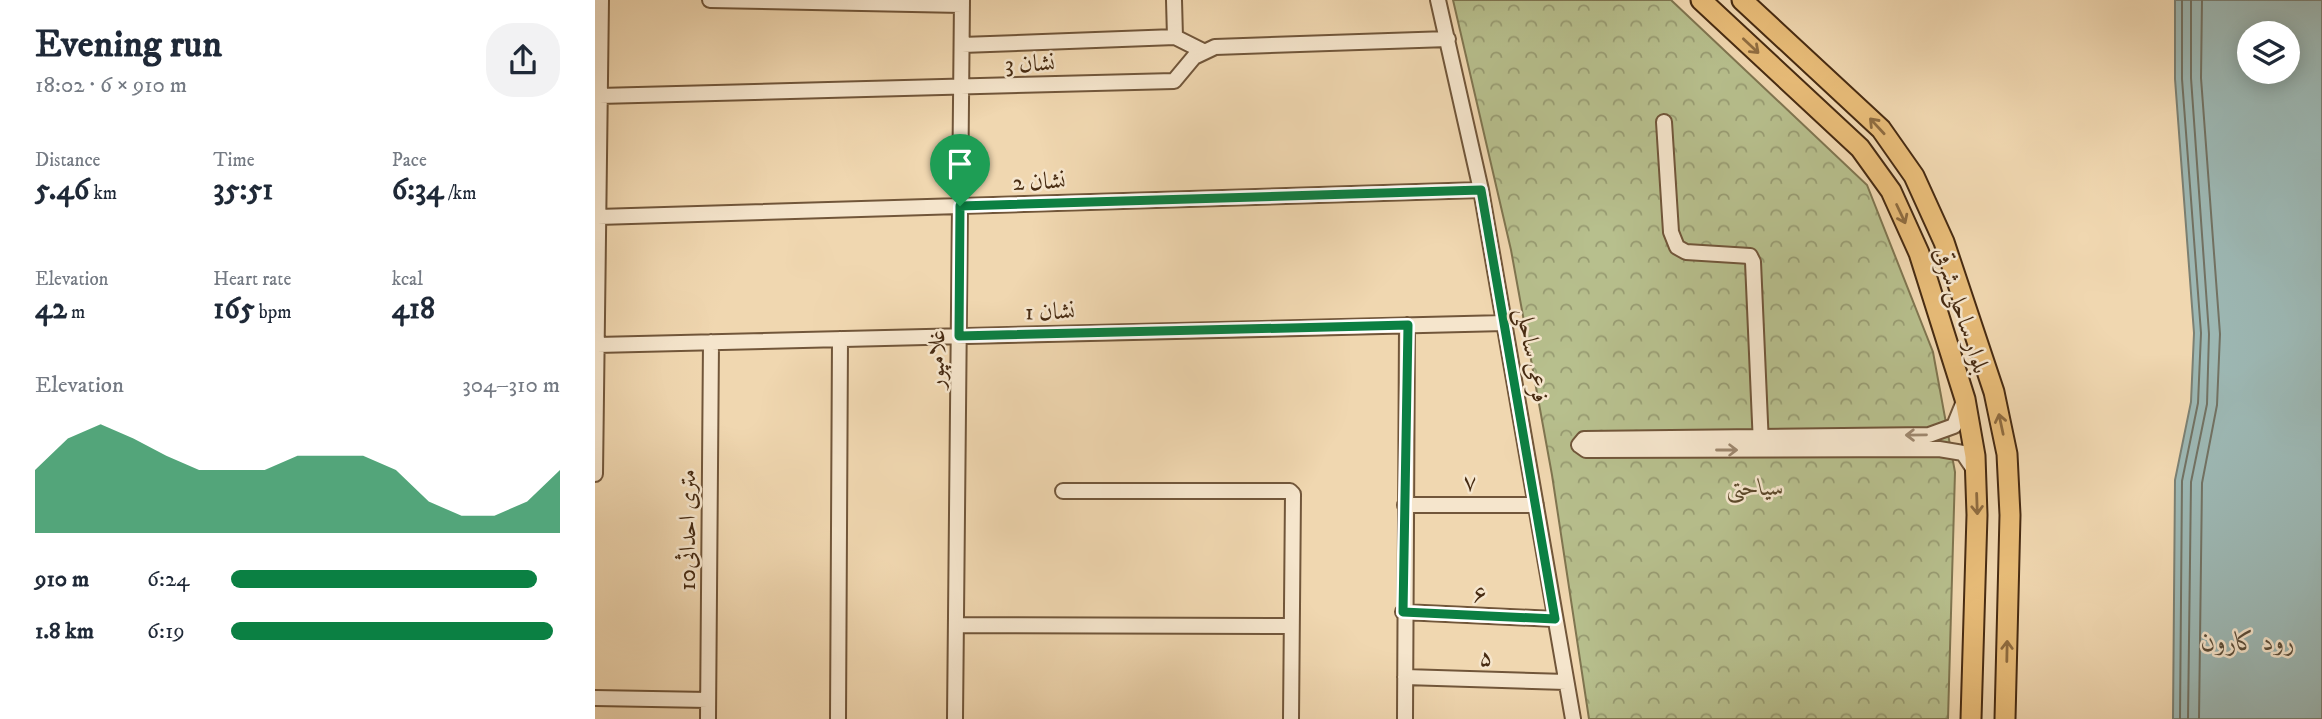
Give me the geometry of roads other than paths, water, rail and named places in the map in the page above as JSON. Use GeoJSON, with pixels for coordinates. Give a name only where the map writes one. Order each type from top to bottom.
{"type":"FeatureCollection","features":[{"type":"Feature","properties":{"kind":"main road","name":"بلوار ساحلی شرقی"},"geometry":{"type":"LineString","coordinates":[[1701,0],[1860,148],[1891,191],[1919,253],[1965,399],[1976,472],[1971,719]]}},
{"type":"Feature","properties":{"kind":"main road","name":"بلوار ساحلی شرقی"},"geometry":{"type":"LineString","coordinates":[[1742,0],[1881,129],[1914,176],[1948,254],[1994,392],[2007,454],[2010,515],[2005,719]]}},
{"type":"Feature","properties":{"kind":"street"},"geometry":{"type":"LineString","coordinates":[[595,474],[601,0]]}},
{"type":"Feature","properties":{"kind":"street"},"geometry":{"type":"LineString","coordinates":[[710,0],[963,2]]}},
{"type":"Feature","properties":{"kind":"street"},"geometry":{"type":"LineString","coordinates":[[1174,0],[1175,37]]}},
{"type":"Feature","properties":{"kind":"street","name":"فرعی ساحلی"},"geometry":{"type":"LineString","coordinates":[[1439,0],[1481,190],[1573,719]]}},
{"type":"Feature","properties":{"kind":"street","name":"غلامپور"},"geometry":{"type":"LineString","coordinates":[[955,719],[963,2]]}},
{"type":"Feature","properties":{"kind":"street"},"geometry":{"type":"LineString","coordinates":[[962,45],[1175,37],[1203,51],[1215,47],[1448,39]]}},
{"type":"Feature","properties":{"kind":"street","name":"نشان 3"},"geometry":{"type":"LineString","coordinates":[[600,96],[1174,81],[1203,51]]}},
{"type":"Feature","properties":{"kind":"street"},"geometry":{"type":"LineString","coordinates":[[1664,122],[1671,232],[1677,247],[1686,253],[1750,256],[1753,262],[1761,443]]}},
{"type":"Feature","properties":{"kind":"street","name":"نشان 2"},"geometry":{"type":"LineString","coordinates":[[598,217],[1481,190]]}},
{"type":"Feature","properties":{"kind":"street","name":"نشان 1"},"geometry":{"type":"LineString","coordinates":[[597,345],[1505,323]]}},
{"type":"Feature","properties":{"kind":"street"},"geometry":{"type":"LineString","coordinates":[[1405,719],[1403,612],[1408,325]]}},
{"type":"Feature","properties":{"kind":"street"},"geometry":{"type":"LineString","coordinates":[[838,719],[840,339]]}},
{"type":"Feature","properties":{"kind":"street","name":"10متری احداثی"},"geometry":{"type":"LineString","coordinates":[[708,719],[711,342]]}},
{"type":"Feature","properties":{"kind":"street"},"geometry":{"type":"LineString","coordinates":[[1965,399],[1954,426],[1929,435],[1761,443],[1586,450],[1579,445],[1584,439],[1761,443],[1944,450],[1963,453],[1976,472]]}},
{"type":"Feature","properties":{"kind":"street"},"geometry":{"type":"LineString","coordinates":[[1941,430],[1944,450]]}},
{"type":"Feature","properties":{"kind":"street"},"geometry":{"type":"LineString","coordinates":[[1063,491],[1290,491],[1294,498],[1291,719]]}},
{"type":"Feature","properties":{"kind":"street","name":"۷"},"geometry":{"type":"LineString","coordinates":[[1405,505],[1536,505]]}},
{"type":"Feature","properties":{"kind":"street","name":"۶"},"geometry":{"type":"LineString","coordinates":[[1403,612],[1555,619]]}},
{"type":"Feature","properties":{"kind":"street"},"geometry":{"type":"LineString","coordinates":[[956,625],[1291,626]]}},
{"type":"Feature","properties":{"kind":"street","name":"۵"},"geometry":{"type":"LineString","coordinates":[[1405,677],[1566,682]]}},
{"type":"Feature","properties":{"kind":"street"},"geometry":{"type":"LineString","coordinates":[[595,698],[708,700]]}},
{"type":"Feature","properties":{"kind":"water","name":"رود کارون"},"geometry":{"type":"Polygon","coordinates":[[[2175,0],[2322,0],[2322,719],[2173,719],[2175,480],[2191,402],[2194,333],[2175,79],[2175,0]]]}},
{"type":"Feature","properties":{"kind":"park label","name":"سیاحتی"},"geometry":{"type":"Point","coordinates":[1755,487]}}]}
